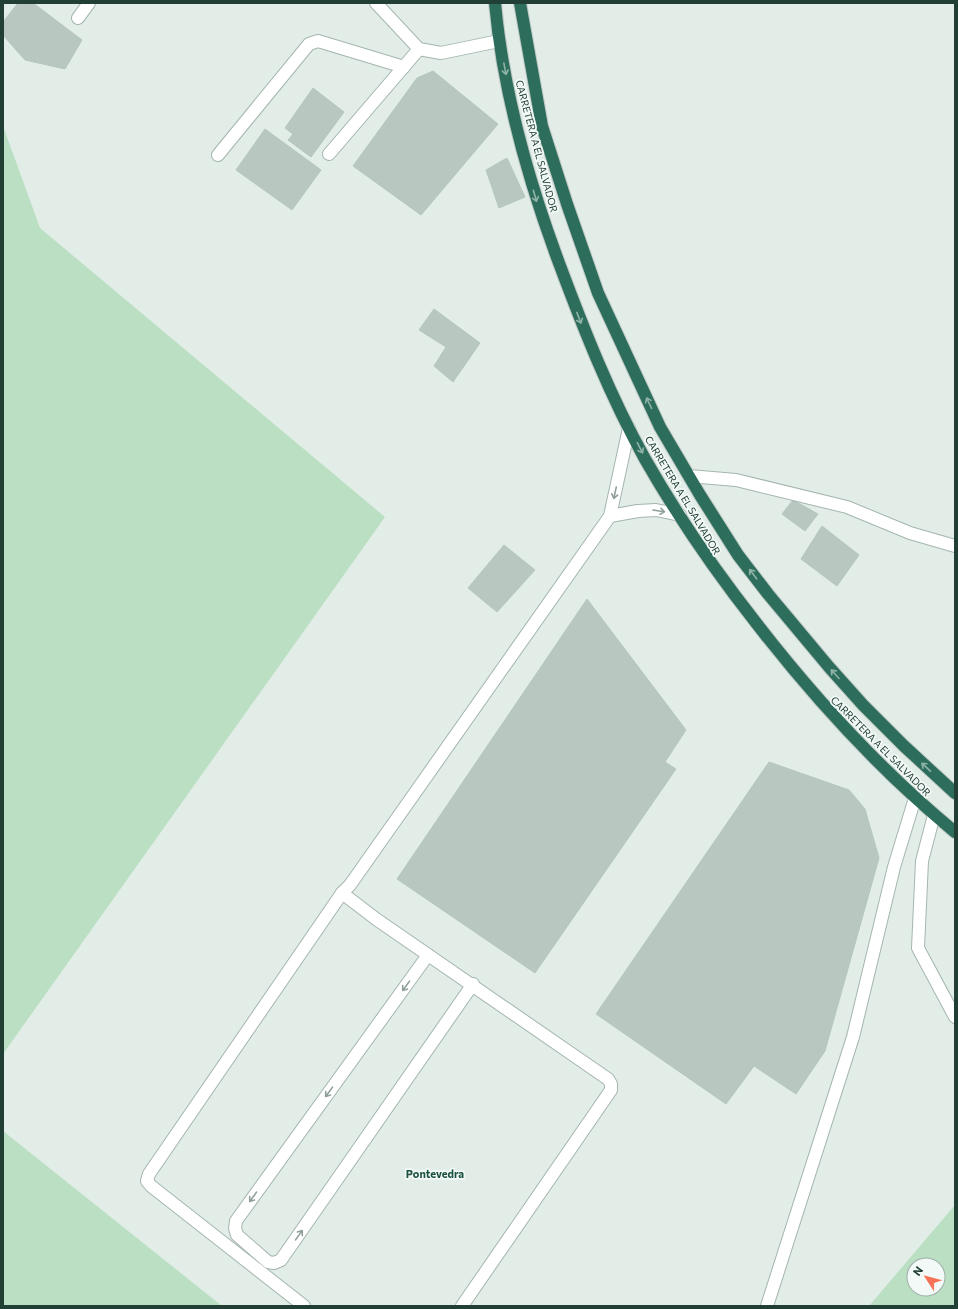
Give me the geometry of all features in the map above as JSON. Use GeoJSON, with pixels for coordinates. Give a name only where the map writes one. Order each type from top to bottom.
{"type":"FeatureCollection","features":[{"type":"Feature","properties":{"kind":"highway","name":"CARRETERA A EL SALVADOR"},"geometry":{"type":"LineString","coordinates":[[495,3],[499,42],[514,116],[536,199],[591,349],[645,459],[724,581],[778,651],[813,693],[859,743],[915,798],[955,832]]}},
{"type":"Feature","properties":{"kind":"highway","name":"CARRETERA A EL SALVADOR"},"geometry":{"type":"LineString","coordinates":[[520,3],[542,126],[567,204],[598,293],[660,427],[738,555],[768,594],[863,705],[904,746],[955,793]]}},
{"type":"Feature","properties":{"kind":"street"},"geometry":{"type":"LineString","coordinates":[[78,18],[89,3]]}},
{"type":"Feature","properties":{"kind":"street"},"geometry":{"type":"LineString","coordinates":[[376,3],[419,50],[442,53],[499,42]]}},
{"type":"Feature","properties":{"kind":"street"},"geometry":{"type":"LineString","coordinates":[[218,155],[309,44],[318,41],[404,67]]}},
{"type":"Feature","properties":{"kind":"street"},"geometry":{"type":"LineString","coordinates":[[329,154],[419,50]]}},
{"type":"Feature","properties":{"kind":"street"},"geometry":{"type":"LineString","coordinates":[[304,1306],[147,1181],[154,1168],[342,893],[350,885],[610,516],[629,428]]}},
{"type":"Feature","properties":{"kind":"street"},"geometry":{"type":"LineString","coordinates":[[689,476],[736,480],[847,507],[910,532],[955,546]]}},
{"type":"Feature","properties":{"kind":"street"},"geometry":{"type":"LineString","coordinates":[[610,516],[638,511],[656,510],[680,515]]}},
{"type":"Feature","properties":{"kind":"street"},"geometry":{"type":"LineString","coordinates":[[767,1306],[853,1037],[894,866],[915,798]]}},
{"type":"Feature","properties":{"kind":"street"},"geometry":{"type":"LineString","coordinates":[[934,815],[922,862],[918,948],[955,1017]]}},
{"type":"Feature","properties":{"kind":"street"},"geometry":{"type":"LineString","coordinates":[[342,893],[608,1079],[611,1084],[610,1090],[462,1306]]}},
{"type":"Feature","properties":{"kind":"street"},"geometry":{"type":"LineString","coordinates":[[428,954],[236,1221],[235,1228],[237,1235],[268,1262],[274,1263],[281,1260],[473,984]]}},
{"type":"Feature","properties":{"kind":"green space"},"geometry":{"type":"Polygon","coordinates":[[[3,126],[40,228],[385,517],[3,1054],[3,126]]]}},
{"type":"Feature","properties":{"kind":"green space"},"geometry":{"type":"Polygon","coordinates":[[[3,1131],[222,1306],[3,1306],[3,1131]]]}},
{"type":"Feature","properties":{"kind":"green space"},"geometry":{"type":"Polygon","coordinates":[[[955,1205],[955,1306],[869,1306],[906,1263],[906,1297],[946,1297],[946,1257],[911,1257],[955,1205]]]}},
{"type":"Feature","properties":{"kind":"building"},"geometry":{"type":"Polygon","coordinates":[[[18,3],[33,3],[82,40],[65,69],[25,60],[3,35],[3,22],[18,3]]]}},
{"type":"Feature","properties":{"kind":"building"},"geometry":{"type":"Polygon","coordinates":[[[433,71],[498,124],[421,215],[353,166],[417,78],[433,71]]]}},
{"type":"Feature","properties":{"kind":"building"},"geometry":{"type":"Polygon","coordinates":[[[313,88],[344,112],[311,157],[288,140],[293,134],[285,128],[313,88]]]}},
{"type":"Feature","properties":{"kind":"building"},"geometry":{"type":"Polygon","coordinates":[[[265,129],[321,170],[292,210],[236,170],[265,129]]]}},
{"type":"Feature","properties":{"kind":"building"},"geometry":{"type":"Polygon","coordinates":[[[507,158],[525,197],[499,208],[486,170],[507,158]]]}},
{"type":"Feature","properties":{"kind":"building"},"geometry":{"type":"Polygon","coordinates":[[[434,309],[480,343],[453,382],[434,366],[446,347],[419,330],[434,309]]]}},
{"type":"Feature","properties":{"kind":"building"},"geometry":{"type":"Polygon","coordinates":[[[793,500],[818,514],[805,531],[782,514],[793,500]]]}},
{"type":"Feature","properties":{"kind":"building"},"geometry":{"type":"Polygon","coordinates":[[[822,526],[859,555],[837,586],[801,559],[822,526]]]}},
{"type":"Feature","properties":{"kind":"building"},"geometry":{"type":"Polygon","coordinates":[[[504,545],[535,570],[497,612],[468,588],[504,545]]]}},
{"type":"Feature","properties":{"kind":"building"},"geometry":{"type":"Polygon","coordinates":[[[587,599],[686,730],[665,762],[676,769],[535,973],[397,879],[587,599]]]}},
{"type":"Feature","properties":{"kind":"building"},"geometry":{"type":"Polygon","coordinates":[[[769,762],[849,790],[865,809],[879,858],[825,1051],[796,1094],[754,1066],[726,1104],[596,1014],[769,762]]]}},
{"type":"Feature","properties":{"kind":"district","name":"Pontevedra"},"geometry":{"type":"Point","coordinates":[435,1174]}}]}
